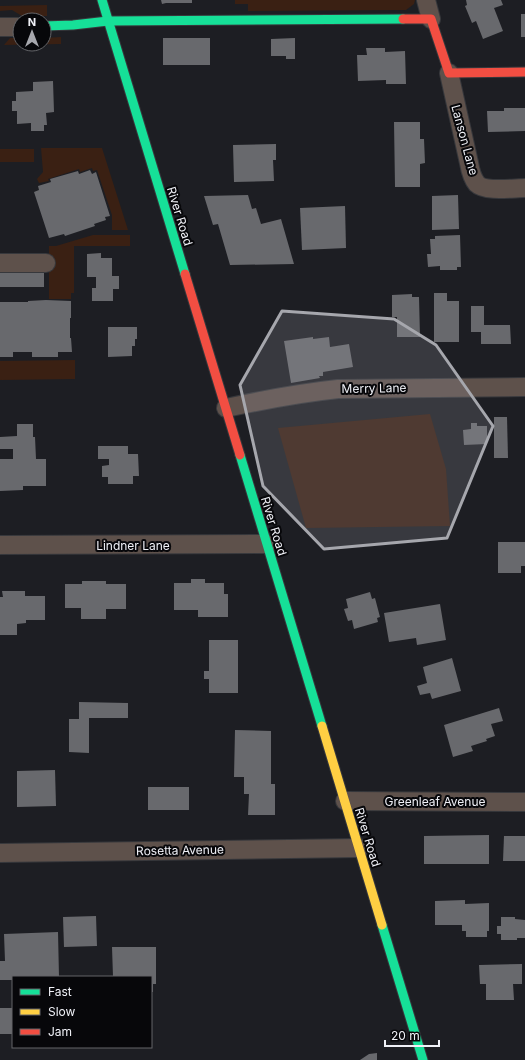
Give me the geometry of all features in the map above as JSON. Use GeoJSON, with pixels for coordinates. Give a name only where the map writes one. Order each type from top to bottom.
{"type":"FeatureCollection","features":[{"type":"Feature","properties":{"kind":"main road","name":"River Road"},"geometry":{"type":"LineString","coordinates":[[102,0],[423,1060]]}},
{"type":"Feature","properties":{"kind":"main road"},"geometry":{"type":"LineString","coordinates":[[52,26],[108,21],[431,19],[448,73],[525,72]]}},
{"type":"Feature","properties":{"kind":"street"},"geometry":{"type":"LineString","coordinates":[[426,0],[431,19]]}},
{"type":"Feature","properties":{"kind":"street"},"geometry":{"type":"LineString","coordinates":[[0,28],[12,27]]}},
{"type":"Feature","properties":{"kind":"street","name":"Lanson Lane"},"geometry":{"type":"LineString","coordinates":[[448,73],[472,174],[477,184],[485,188],[525,188]]}},
{"type":"Feature","properties":{"kind":"street"},"geometry":{"type":"LineString","coordinates":[[0,263],[46,263]]}},
{"type":"Feature","properties":{"kind":"street","name":"Merry Lane"},"geometry":{"type":"LineString","coordinates":[[226,408],[321,390],[525,387]]}},
{"type":"Feature","properties":{"kind":"street","name":"Lindner Lane"},"geometry":{"type":"LineString","coordinates":[[0,545],[267,544]]}},
{"type":"Feature","properties":{"kind":"street","name":"Greenleaf Avenue"},"geometry":{"type":"LineString","coordinates":[[345,801],[525,802]]}},
{"type":"Feature","properties":{"kind":"street","name":"Rosetta Avenue"},"geometry":{"type":"LineString","coordinates":[[0,853],[359,848]]}},
{"type":"Feature","properties":{"kind":"highlighted area"},"geometry":{"type":"Polygon","coordinates":[[[282,311],[394,319],[436,345],[493,426],[447,538],[324,549],[263,486],[240,385],[282,311]]]}},
{"type":"Feature","properties":{"kind":"shaded area"},"geometry":{"type":"Polygon","coordinates":[[[235,0],[415,0],[414,4],[406,10],[248,11],[248,4],[235,4],[235,0]]]}},
{"type":"Feature","properties":{"kind":"shaded area"},"geometry":{"type":"Polygon","coordinates":[[[47,5],[47,12],[15,12],[12,10],[0,11],[0,6],[47,5]]]}},
{"type":"Feature","properties":{"kind":"shaded area"},"geometry":{"type":"Polygon","coordinates":[[[61,37],[61,44],[52,44],[52,38],[61,37]]]}},
{"type":"Feature","properties":{"kind":"shaded area"},"geometry":{"type":"Polygon","coordinates":[[[10,38],[12,38],[12,45],[4,45],[10,38]]]}},
{"type":"Feature","properties":{"kind":"shaded area"},"geometry":{"type":"Polygon","coordinates":[[[41,148],[102,148],[128,230],[112,230],[112,215],[97,170],[93,171],[92,168],[80,172],[79,169],[48,179],[49,181],[39,183],[37,179],[43,172],[41,148]]]}},
{"type":"Feature","properties":{"kind":"shaded area"},"geometry":{"type":"Polygon","coordinates":[[[0,149],[34,149],[34,162],[0,162],[0,149]]]}},
{"type":"Feature","properties":{"kind":"shaded area"},"geometry":{"type":"Polygon","coordinates":[[[93,235],[130,235],[130,246],[74,246],[74,293],[71,293],[71,299],[49,299],[49,246],[56,246],[93,235]]]}},
{"type":"Feature","properties":{"kind":"shaded area"},"geometry":{"type":"Polygon","coordinates":[[[75,360],[75,379],[0,380],[0,361],[75,360]]]}},
{"type":"Feature","properties":{"kind":"shaded area"},"geometry":{"type":"Polygon","coordinates":[[[430,414],[446,469],[450,526],[306,528],[278,428],[430,414]]]}},
{"type":"Feature","properties":{"kind":"building"},"geometry":{"type":"Polygon","coordinates":[[[161,0],[192,0],[192,3],[162,4],[161,0]]]}},
{"type":"Feature","properties":{"kind":"building"},"geometry":{"type":"Polygon","coordinates":[[[466,0],[501,0],[503,5],[494,8],[503,31],[483,39],[476,21],[472,23],[465,6],[467,5],[466,0]]]}},
{"type":"Feature","properties":{"kind":"building"},"geometry":{"type":"Polygon","coordinates":[[[521,14],[525,14],[525,37],[521,37],[521,14]]]}},
{"type":"Feature","properties":{"kind":"building"},"geometry":{"type":"Polygon","coordinates":[[[163,38],[210,38],[210,65],[163,65],[163,38]]]}},
{"type":"Feature","properties":{"kind":"building"},"geometry":{"type":"Polygon","coordinates":[[[295,38],[295,59],[286,59],[286,56],[271,56],[271,39],[295,38]]]}},
{"type":"Feature","properties":{"kind":"building"},"geometry":{"type":"Polygon","coordinates":[[[366,48],[385,48],[385,52],[405,51],[406,84],[386,84],[386,80],[358,81],[357,55],[367,55],[366,48]]]}},
{"type":"Feature","properties":{"kind":"building"},"geometry":{"type":"Polygon","coordinates":[[[53,81],[54,112],[46,113],[47,125],[44,125],[44,131],[31,131],[31,123],[17,124],[17,111],[12,111],[12,101],[16,101],[16,92],[33,91],[33,82],[53,81]]]}},
{"type":"Feature","properties":{"kind":"building"},"geometry":{"type":"Polygon","coordinates":[[[504,108],[525,108],[525,131],[488,132],[487,111],[504,111],[504,108]]]}},
{"type":"Feature","properties":{"kind":"building"},"geometry":{"type":"Polygon","coordinates":[[[394,122],[420,122],[420,139],[424,139],[425,163],[420,164],[420,187],[395,187],[394,122]]]}},
{"type":"Feature","properties":{"kind":"building"},"geometry":{"type":"Polygon","coordinates":[[[276,144],[276,160],[273,160],[274,181],[234,182],[233,145],[276,144]]]}},
{"type":"Feature","properties":{"kind":"building"},"geometry":{"type":"Polygon","coordinates":[[[90,170],[92,174],[96,172],[110,216],[105,217],[106,220],[94,224],[95,226],[65,236],[64,234],[49,238],[34,192],[39,190],[38,186],[51,182],[50,179],[78,171],[79,174],[90,170]]]}},
{"type":"Feature","properties":{"kind":"building"},"geometry":{"type":"Polygon","coordinates":[[[248,195],[252,209],[256,208],[261,224],[281,219],[294,264],[230,265],[218,224],[213,225],[204,196],[248,195]]]}},
{"type":"Feature","properties":{"kind":"building"},"geometry":{"type":"Polygon","coordinates":[[[458,195],[459,229],[432,230],[432,196],[458,195]]]}},
{"type":"Feature","properties":{"kind":"building"},"geometry":{"type":"Polygon","coordinates":[[[345,206],[346,248],[302,250],[300,208],[345,206]]]}},
{"type":"Feature","properties":{"kind":"building"},"geometry":{"type":"Polygon","coordinates":[[[460,235],[461,267],[457,267],[457,270],[440,270],[440,266],[428,267],[427,254],[431,254],[430,239],[435,239],[435,236],[460,235]]]}},
{"type":"Feature","properties":{"kind":"building"},"geometry":{"type":"Polygon","coordinates":[[[101,253],[101,258],[112,258],[112,276],[119,276],[119,289],[113,289],[113,301],[92,301],[92,288],[96,288],[96,277],[87,277],[87,254],[101,253]]]}},
{"type":"Feature","properties":{"kind":"building"},"geometry":{"type":"Polygon","coordinates":[[[0,272],[44,272],[44,287],[0,287],[0,272]]]}},
{"type":"Feature","properties":{"kind":"building"},"geometry":{"type":"Polygon","coordinates":[[[434,293],[447,293],[447,301],[459,301],[459,342],[434,342],[434,293]]]}},
{"type":"Feature","properties":{"kind":"building"},"geometry":{"type":"Polygon","coordinates":[[[412,294],[412,297],[419,297],[420,337],[397,337],[397,317],[392,317],[392,295],[412,294]]]}},
{"type":"Feature","properties":{"kind":"building"},"geometry":{"type":"Polygon","coordinates":[[[46,300],[71,301],[70,338],[72,352],[58,352],[58,357],[32,357],[32,352],[13,352],[13,357],[0,357],[0,302],[28,302],[46,300]]]}},
{"type":"Feature","properties":{"kind":"building"},"geometry":{"type":"Polygon","coordinates":[[[471,306],[484,306],[484,325],[510,325],[511,344],[481,344],[481,332],[471,332],[471,306]]]}},
{"type":"Feature","properties":{"kind":"building"},"geometry":{"type":"Polygon","coordinates":[[[108,327],[137,327],[137,339],[135,339],[135,346],[132,346],[132,356],[108,357],[108,327]]]}},
{"type":"Feature","properties":{"kind":"building"},"geometry":{"type":"Polygon","coordinates":[[[313,337],[313,339],[329,337],[330,347],[349,344],[353,367],[323,372],[323,376],[319,376],[320,378],[291,383],[284,341],[313,337]]]}},
{"type":"Feature","properties":{"kind":"building"},"geometry":{"type":"Polygon","coordinates":[[[494,417],[507,417],[508,458],[494,458],[494,417]]]}},
{"type":"Feature","properties":{"kind":"building"},"geometry":{"type":"Polygon","coordinates":[[[471,423],[477,423],[477,426],[487,426],[487,444],[464,445],[463,430],[471,429],[471,423]]]}},
{"type":"Feature","properties":{"kind":"building"},"geometry":{"type":"Polygon","coordinates":[[[17,424],[33,424],[36,459],[46,459],[46,486],[23,486],[23,490],[0,491],[0,459],[13,459],[13,449],[0,449],[0,437],[17,436],[17,424]]]}},
{"type":"Feature","properties":{"kind":"building"},"geometry":{"type":"Polygon","coordinates":[[[98,446],[128,446],[128,454],[138,454],[139,476],[133,476],[133,484],[108,484],[108,477],[102,477],[102,466],[109,465],[109,459],[98,459],[98,446]]]}},
{"type":"Feature","properties":{"kind":"building"},"geometry":{"type":"Polygon","coordinates":[[[498,542],[525,542],[525,566],[521,566],[521,573],[498,573],[498,542]]]}},
{"type":"Feature","properties":{"kind":"building"},"geometry":{"type":"Polygon","coordinates":[[[191,579],[205,579],[205,583],[224,583],[224,594],[228,594],[228,617],[198,617],[198,610],[174,610],[174,583],[191,583],[191,579]]]}},
{"type":"Feature","properties":{"kind":"building"},"geometry":{"type":"Polygon","coordinates":[[[82,581],[106,581],[106,584],[126,584],[126,609],[106,609],[106,619],[81,619],[81,608],[65,608],[65,584],[82,584],[82,581]]]}},
{"type":"Feature","properties":{"kind":"building"},"geometry":{"type":"Polygon","coordinates":[[[2,591],[25,591],[25,596],[45,596],[45,620],[26,620],[26,623],[17,624],[17,635],[0,635],[0,597],[3,597],[2,591]]]}},
{"type":"Feature","properties":{"kind":"building"},"geometry":{"type":"Polygon","coordinates":[[[370,592],[372,599],[375,598],[380,617],[377,618],[378,622],[354,629],[352,620],[348,621],[344,609],[348,608],[346,599],[370,592]]]}},
{"type":"Feature","properties":{"kind":"building"},"geometry":{"type":"Polygon","coordinates":[[[440,604],[446,640],[417,645],[416,638],[389,642],[384,613],[440,604]]]}},
{"type":"Feature","properties":{"kind":"building"},"geometry":{"type":"Polygon","coordinates":[[[209,640],[238,640],[238,693],[209,693],[209,679],[204,679],[204,671],[209,671],[209,640]]]}},
{"type":"Feature","properties":{"kind":"building"},"geometry":{"type":"Polygon","coordinates":[[[452,658],[461,691],[432,699],[430,693],[420,695],[417,686],[427,683],[423,667],[452,658]]]}},
{"type":"Feature","properties":{"kind":"building"},"geometry":{"type":"Polygon","coordinates":[[[79,702],[128,703],[128,718],[89,718],[89,753],[69,752],[69,719],[79,719],[79,702]]]}},
{"type":"Feature","properties":{"kind":"building"},"geometry":{"type":"Polygon","coordinates":[[[499,708],[503,721],[491,724],[495,736],[486,739],[487,741],[471,746],[473,751],[453,757],[444,725],[499,708]]]}},
{"type":"Feature","properties":{"kind":"building"},"geometry":{"type":"Polygon","coordinates":[[[235,730],[271,731],[271,784],[275,784],[275,815],[248,815],[249,794],[244,794],[244,777],[234,777],[235,730]]]}},
{"type":"Feature","properties":{"kind":"building"},"geometry":{"type":"Polygon","coordinates":[[[55,770],[56,806],[17,807],[17,771],[55,770]]]}},
{"type":"Feature","properties":{"kind":"building"},"geometry":{"type":"Polygon","coordinates":[[[148,787],[189,787],[189,810],[148,810],[148,787]]]}},
{"type":"Feature","properties":{"kind":"building"},"geometry":{"type":"Polygon","coordinates":[[[489,835],[489,864],[424,864],[424,836],[489,835]]]}},
{"type":"Feature","properties":{"kind":"building"},"geometry":{"type":"Polygon","coordinates":[[[504,836],[525,836],[525,861],[503,861],[504,836]]]}},
{"type":"Feature","properties":{"kind":"building"},"geometry":{"type":"Polygon","coordinates":[[[465,900],[465,904],[489,903],[489,931],[487,931],[487,937],[466,937],[466,931],[462,931],[462,925],[435,925],[435,901],[465,900]]]}},
{"type":"Feature","properties":{"kind":"building"},"geometry":{"type":"Polygon","coordinates":[[[96,916],[97,946],[64,947],[63,917],[96,916]]]}},
{"type":"Feature","properties":{"kind":"building"},"geometry":{"type":"Polygon","coordinates":[[[501,917],[515,917],[515,919],[525,920],[525,938],[517,938],[517,940],[501,940],[501,934],[497,934],[497,926],[501,926],[501,917]]]}},
{"type":"Feature","properties":{"kind":"building"},"geometry":{"type":"Polygon","coordinates":[[[58,932],[59,976],[12,976],[12,980],[0,980],[0,961],[5,961],[4,934],[58,932]]]}},
{"type":"Feature","properties":{"kind":"building"},"geometry":{"type":"Polygon","coordinates":[[[112,947],[156,947],[156,984],[153,984],[153,992],[152,976],[113,976],[112,947]]]}},
{"type":"Feature","properties":{"kind":"building"},"geometry":{"type":"Polygon","coordinates":[[[522,964],[522,984],[513,984],[514,1000],[486,1000],[486,984],[480,984],[479,965],[522,964]]]}},
{"type":"Feature","properties":{"kind":"building"},"geometry":{"type":"Polygon","coordinates":[[[0,1008],[12,1008],[12,1034],[0,1034],[0,1008]]]}},
{"type":"Feature","properties":{"kind":"building"},"geometry":{"type":"Polygon","coordinates":[[[377,1053],[377,1060],[360,1060],[369,1054],[377,1053]]]}},
{"type":"Feature","properties":{"kind":"traffic: fast"},"geometry":{"type":"LineString","coordinates":[[102,0],[185,274]]}},
{"type":"Feature","properties":{"kind":"traffic: fast"},"geometry":{"type":"LineString","coordinates":[[52,26],[108,21],[403,19]]}},
{"type":"Feature","properties":{"kind":"traffic: fast"},"geometry":{"type":"LineString","coordinates":[[240,455],[322,726]]}},
{"type":"Feature","properties":{"kind":"traffic: fast"},"geometry":{"type":"LineString","coordinates":[[382,925],[423,1060]]}},
{"type":"Feature","properties":{"kind":"traffic: slow"},"geometry":{"type":"LineString","coordinates":[[322,726],[382,925]]}},
{"type":"Feature","properties":{"kind":"traffic: jam"},"geometry":{"type":"LineString","coordinates":[[403,19],[431,19],[449,73],[525,72]]}},
{"type":"Feature","properties":{"kind":"traffic: jam"},"geometry":{"type":"LineString","coordinates":[[185,274],[240,455]]}}]}
